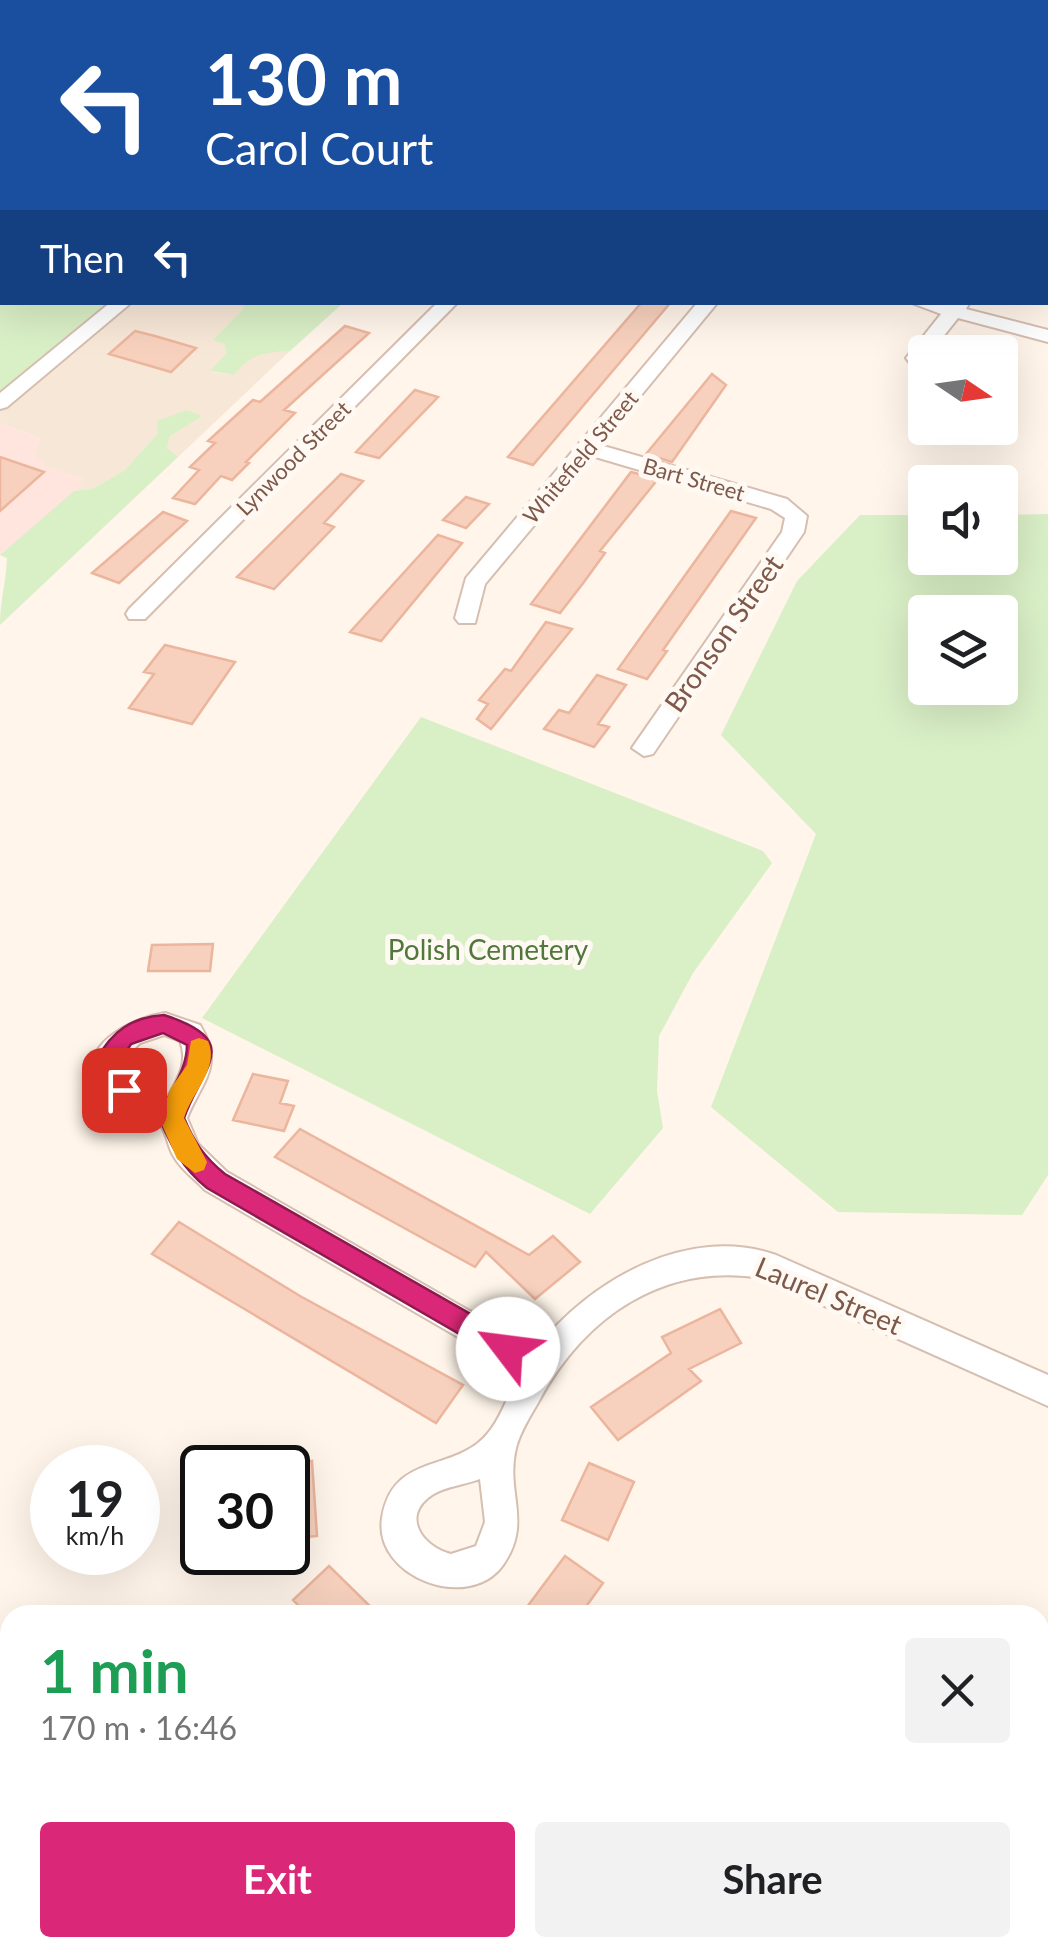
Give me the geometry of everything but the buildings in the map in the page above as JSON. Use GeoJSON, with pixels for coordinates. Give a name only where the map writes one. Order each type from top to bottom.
{"type":"FeatureCollection","features":[{"type":"Feature","properties":{"kind":"street"},"geometry":{"type":"LineString","coordinates":[[0,403],[120,305]]}},
{"type":"Feature","properties":{"kind":"street","name":"Lynwood Street"},"geometry":{"type":"LineString","coordinates":[[137,614],[446,305]]}},
{"type":"Feature","properties":{"kind":"street","name":"Whitefield Street"},"geometry":{"type":"LineString","coordinates":[[468,618],[474,583],[707,305]]}},
{"type":"Feature","properties":{"kind":"street"},"geometry":{"type":"LineString","coordinates":[[934,335],[957,307],[1048,336]]}},
{"type":"Feature","properties":{"kind":"street","name":"Bart Street"},"geometry":{"type":"LineString","coordinates":[[588,448],[779,504],[796,516]]}},
{"type":"Feature","properties":{"kind":"street","name":"Bronson Street"},"geometry":{"type":"LineString","coordinates":[[644,748],[793,532],[796,516]]}},
{"type":"Feature","properties":{"kind":"street"},"geometry":{"type":"LineString","coordinates":[[172,1118],[186,1152],[216,1181],[541,1368]]}},
{"type":"Feature","properties":{"kind":"street","name":"Laurel Street"},"geometry":{"type":"LineString","coordinates":[[500,1444],[541,1368],[591,1315],[646,1277],[703,1259],[737,1258],[793,1276],[1048,1391]]}},
{"type":"Feature","properties":{"kind":"shaded area"},"geometry":{"type":"Polygon","coordinates":[[[115,305],[243,305],[214,340],[224,344],[227,353],[211,372],[234,375],[245,360],[266,352],[290,351],[178,457],[167,448],[170,436],[201,416],[187,410],[158,433],[125,470],[92,489],[75,491],[80,487],[43,466],[34,456],[40,438],[0,423],[0,397],[115,305]]]}},
{"type":"Feature","properties":{"kind":"shaded area"},"geometry":{"type":"Polygon","coordinates":[[[0,423],[40,438],[34,456],[44,461],[44,466],[83,478],[80,487],[0,555],[0,423]]]}},
{"type":"Feature","properties":{"kind":"green space"},"geometry":{"type":"Polygon","coordinates":[[[0,305],[115,305],[0,397],[0,305]]]}},
{"type":"Feature","properties":{"kind":"green space"},"geometry":{"type":"Polygon","coordinates":[[[243,305],[341,305],[290,351],[258,356],[234,375],[210,371],[227,353],[224,344],[213,340],[243,305]]]}},
{"type":"Feature","properties":{"kind":"green space"},"geometry":{"type":"Polygon","coordinates":[[[187,410],[202,416],[170,436],[167,448],[178,457],[0,625],[7,558],[0,555],[74,491],[92,489],[125,470],[158,433],[157,421],[187,410]]]}},
{"type":"Feature","properties":{"kind":"green space"},"geometry":{"type":"Polygon","coordinates":[[[1048,514],[1048,1175],[1022,1215],[838,1212],[711,1107],[816,834],[721,735],[797,581],[860,515],[908,515],[908,575],[1018,575],[1018,515],[1048,514]]]}},
{"type":"Feature","properties":{"kind":"green space","name":"Polish Cemetery"},"geometry":{"type":"Polygon","coordinates":[[[421,717],[763,851],[772,863],[693,973],[659,1036],[657,1091],[663,1128],[590,1214],[202,1018],[421,717]]]}},
{"type":"Feature","properties":{"kind":"slow traffic"},"geometry":{"type":"LineString","coordinates":[[195,1162],[186,1152],[172,1118],[180,1095],[199,1067],[199,1047]]}},
{"type":"Feature","properties":{"kind":"route"},"geometry":{"type":"LineString","coordinates":[[124,1090],[109,1071],[109,1059],[123,1037],[149,1025],[164,1024],[178,1026],[190,1034],[201,1054],[199,1067],[180,1095],[172,1118],[186,1152],[199,1167],[216,1181],[508,1349]]}}]}
